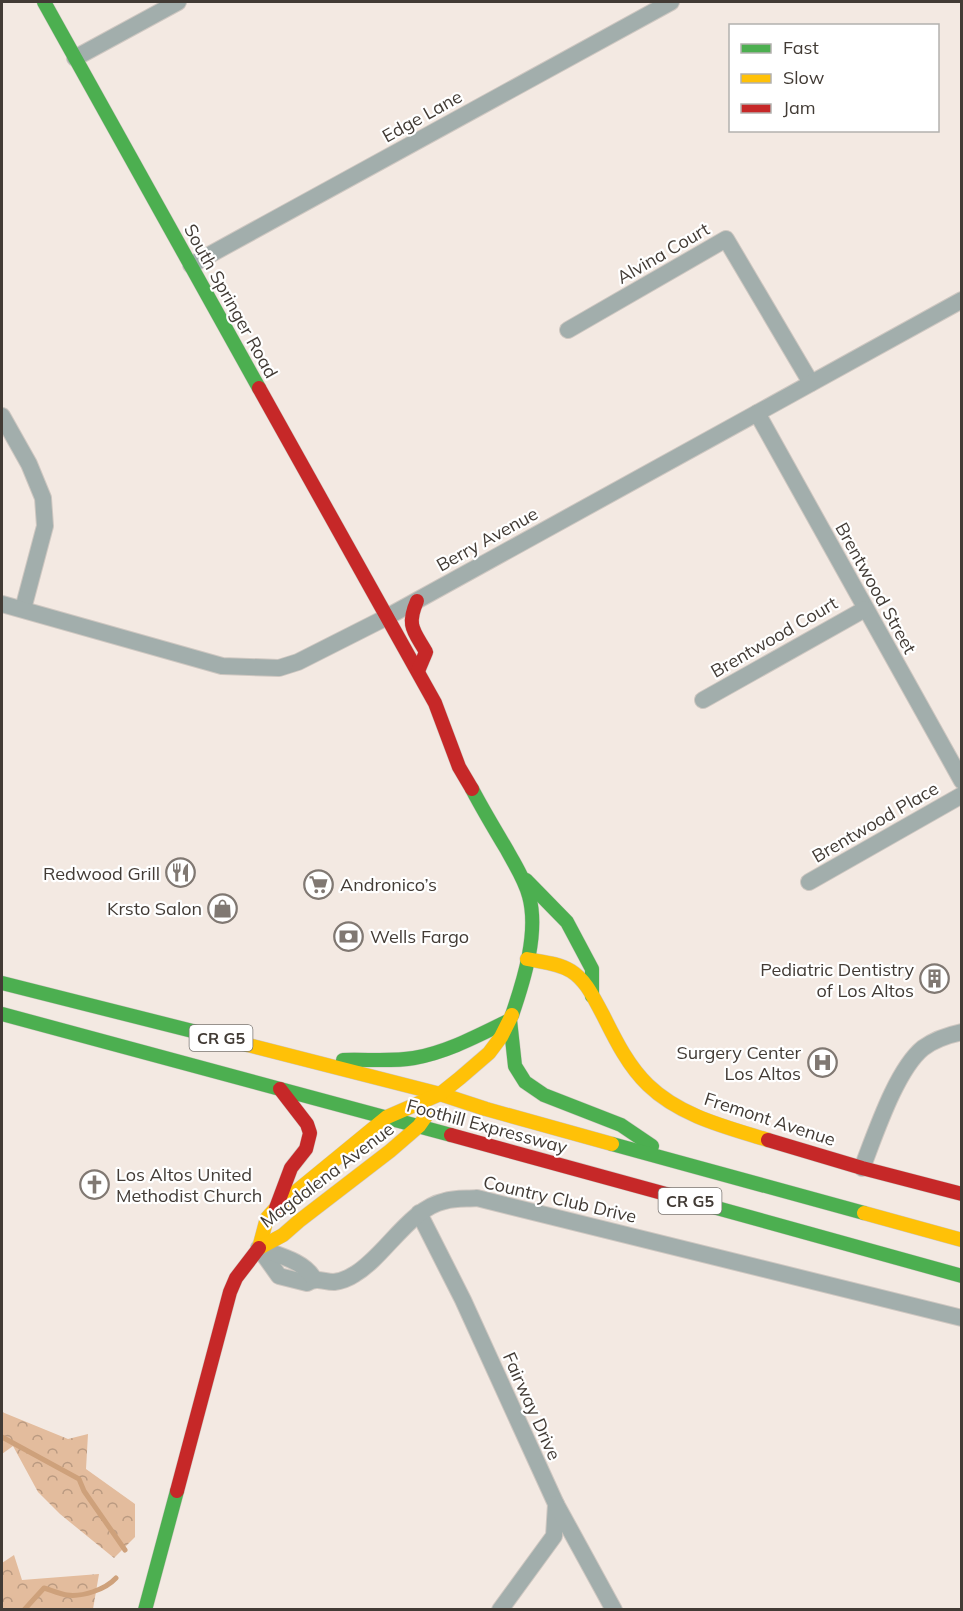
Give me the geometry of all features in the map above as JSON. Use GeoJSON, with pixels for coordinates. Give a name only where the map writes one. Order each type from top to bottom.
{"type":"FeatureCollection","features":[{"type":"Feature","properties":{"kind":"main road","name":"South Springer Road"},"geometry":{"type":"LineString","coordinates":[[44,2],[418,671],[435,703],[459,767],[520,874],[529,895],[533,927],[524,982],[510,1020],[489,1053],[440,1094]]}},
{"type":"Feature","properties":{"kind":"main road"},"geometry":{"type":"LineString","coordinates":[[417,601],[411,614],[412,628],[426,652],[418,671]]}},
{"type":"Feature","properties":{"kind":"main road"},"geometry":{"type":"LineString","coordinates":[[520,874],[567,922],[592,969],[592,996]]}},
{"type":"Feature","properties":{"kind":"main road","name":"Fremont Avenue"},"geometry":{"type":"LineString","coordinates":[[527,958],[559,965],[574,973],[584,983],[621,1048],[641,1077],[663,1097],[696,1115],[716,1124],[962,1194]]}},
{"type":"Feature","properties":{"kind":"main road","name":"Foothill Expressway"},"geometry":{"type":"LineString","coordinates":[[3,982],[440,1094],[486,1109],[962,1240]]}},
{"type":"Feature","properties":{"kind":"main road","name":"Foothill Expressway"},"geometry":{"type":"LineString","coordinates":[[2,1014],[387,1117],[962,1276]]}},
{"type":"Feature","properties":{"kind":"main road"},"geometry":{"type":"LineString","coordinates":[[314,1061],[412,1058],[450,1049],[510,1020],[515,1066],[525,1082],[544,1095],[621,1125],[671,1159]]}},
{"type":"Feature","properties":{"kind":"main road"},"geometry":{"type":"LineString","coordinates":[[276,1208],[291,1168],[306,1149],[310,1133],[307,1124],[280,1089]]}},
{"type":"Feature","properties":{"kind":"main road","name":"Magdalena Avenue"},"geometry":{"type":"LineString","coordinates":[[145,1610],[225,1309],[237,1278],[259,1248],[267,1218],[276,1208],[387,1117],[440,1094]]}},
{"type":"Feature","properties":{"kind":"main road","name":"Magdalena Avenue"},"geometry":{"type":"LineString","coordinates":[[259,1248],[283,1234],[390,1151],[419,1126],[440,1094]]}},
{"type":"Feature","properties":{"kind":"street"},"geometry":{"type":"LineString","coordinates":[[75,58],[178,2]]}},
{"type":"Feature","properties":{"kind":"street","name":"Edge Lane"},"geometry":{"type":"LineString","coordinates":[[191,265],[671,2]]}},
{"type":"Feature","properties":{"kind":"street","name":"Alvina Court"},"geometry":{"type":"LineString","coordinates":[[568,330],[726,239],[811,383]]}},
{"type":"Feature","properties":{"kind":"street","name":"Berry Avenue"},"geometry":{"type":"LineString","coordinates":[[2,604],[222,666],[279,668],[298,662],[417,601],[962,300]]}},
{"type":"Feature","properties":{"kind":"street","name":"Brentwood Street"},"geometry":{"type":"LineString","coordinates":[[757,413],[962,781]]}},
{"type":"Feature","properties":{"kind":"street"},"geometry":{"type":"LineString","coordinates":[[2,416],[29,464],[43,498],[45,526],[23,609]]}},
{"type":"Feature","properties":{"kind":"street","name":"Brentwood Court"},"geometry":{"type":"LineString","coordinates":[[703,700],[865,609]]}},
{"type":"Feature","properties":{"kind":"street","name":"Brentwood Place"},"geometry":{"type":"LineString","coordinates":[[809,882],[962,795]]}},
{"type":"Feature","properties":{"kind":"street"},"geometry":{"type":"LineString","coordinates":[[862,1167],[884,1110],[907,1067],[923,1049],[944,1036],[962,1032]]}},
{"type":"Feature","properties":{"kind":"street","name":"Country Club Drive"},"geometry":{"type":"LineString","coordinates":[[259,1248],[292,1260],[311,1273],[314,1280],[333,1282],[357,1273],[419,1213],[444,1201],[477,1198],[962,1318]]}},
{"type":"Feature","properties":{"kind":"street","name":"Fairway Drive"},"geometry":{"type":"LineString","coordinates":[[419,1213],[463,1300],[556,1504],[554,1536],[500,1610]]}},
{"type":"Feature","properties":{"kind":"street"},"geometry":{"type":"LineString","coordinates":[[556,1504],[614,1610]]}},
{"type":"Feature","properties":{"kind":"green space"},"geometry":{"type":"Polygon","coordinates":[[[2,1412],[68,1439],[88,1434],[86,1469],[135,1504],[135,1537],[114,1558],[60,1514],[38,1492],[13,1446],[2,1454],[2,1412]]]}},
{"type":"Feature","properties":{"kind":"green space"},"geometry":{"type":"Polygon","coordinates":[[[14,1555],[22,1580],[99,1574],[93,1609],[2,1609],[2,1563],[14,1555]]]}},
{"type":"Feature","properties":{"kind":"waterway"},"geometry":{"type":"LineString","coordinates":[[2,1437],[79,1479],[84,1491],[125,1550]]}},
{"type":"Feature","properties":{"kind":"waterway"},"geometry":{"type":"LineString","coordinates":[[24,1610],[44,1588],[64,1594],[79,1595],[100,1589],[116,1578]]}},
{"type":"Feature","properties":{"kind":"traffic: fast"},"geometry":{"type":"LineString","coordinates":[[44,2],[259,388]]}},
{"type":"Feature","properties":{"kind":"traffic: fast"},"geometry":{"type":"LineString","coordinates":[[472,789],[522,878],[532,910],[529,956],[512,1015]]}},
{"type":"Feature","properties":{"kind":"traffic: fast"},"geometry":{"type":"LineString","coordinates":[[526,880],[567,922],[592,969],[592,996]]}},
{"type":"Feature","properties":{"kind":"traffic: fast"},"geometry":{"type":"LineString","coordinates":[[2,983],[248,1045]]}},
{"type":"Feature","properties":{"kind":"traffic: fast"},"geometry":{"type":"LineString","coordinates":[[2,1014],[451,1135]]}},
{"type":"Feature","properties":{"kind":"traffic: fast"},"geometry":{"type":"LineString","coordinates":[[343,1060],[396,1060],[427,1055],[463,1042],[510,1020],[515,1066],[525,1082],[544,1095],[621,1125],[652,1146]]}},
{"type":"Feature","properties":{"kind":"traffic: fast"},"geometry":{"type":"LineString","coordinates":[[612,1144],[864,1213]]}},
{"type":"Feature","properties":{"kind":"traffic: fast"},"geometry":{"type":"LineString","coordinates":[[706,1205],[962,1276]]}},
{"type":"Feature","properties":{"kind":"traffic: fast"},"geometry":{"type":"LineString","coordinates":[[145,1610],[177,1491]]}},
{"type":"Feature","properties":{"kind":"traffic: slow"},"geometry":{"type":"LineString","coordinates":[[527,959],[561,966],[577,975],[586,985],[628,1061],[641,1078],[661,1096],[689,1113],[768,1140]]}},
{"type":"Feature","properties":{"kind":"traffic: slow"},"geometry":{"type":"LineString","coordinates":[[259,1248],[267,1218],[276,1208],[387,1117],[440,1094],[460,1078],[489,1053],[501,1037],[512,1015]]}},
{"type":"Feature","properties":{"kind":"traffic: slow"},"geometry":{"type":"LineString","coordinates":[[248,1045],[440,1094],[612,1144]]}},
{"type":"Feature","properties":{"kind":"traffic: slow"},"geometry":{"type":"LineString","coordinates":[[259,1248],[283,1235],[390,1151],[419,1126],[426,1116]]}},
{"type":"Feature","properties":{"kind":"traffic: slow"},"geometry":{"type":"LineString","coordinates":[[864,1213],[962,1240]]}},
{"type":"Feature","properties":{"kind":"traffic: jam"},"geometry":{"type":"LineString","coordinates":[[259,388],[435,703],[459,767],[472,789]]}},
{"type":"Feature","properties":{"kind":"traffic: jam"},"geometry":{"type":"LineString","coordinates":[[417,601],[412,623],[426,652],[418,671]]}},
{"type":"Feature","properties":{"kind":"traffic: jam"},"geometry":{"type":"LineString","coordinates":[[276,1208],[291,1168],[306,1149],[310,1133],[307,1124],[280,1089]]}},
{"type":"Feature","properties":{"kind":"traffic: jam"},"geometry":{"type":"LineString","coordinates":[[451,1135],[706,1205]]}},
{"type":"Feature","properties":{"kind":"traffic: jam"},"geometry":{"type":"LineString","coordinates":[[768,1140],[962,1194]]}},
{"type":"Feature","properties":{"kind":"traffic: jam"},"geometry":{"type":"LineString","coordinates":[[177,1491],[230,1292],[236,1278],[259,1248]]}},
{"type":"Feature","properties":{"kind":"place","name":"Redwood Grill"},"geometry":{"type":"Point","coordinates":[181,873]}},
{"type":"Feature","properties":{"kind":"place","name":"Andronico’s"},"geometry":{"type":"Point","coordinates":[319,884]}},
{"type":"Feature","properties":{"kind":"place","name":"Krsto Salon"},"geometry":{"type":"Point","coordinates":[223,908]}},
{"type":"Feature","properties":{"kind":"place","name":"Wells Fargo"},"geometry":{"type":"Point","coordinates":[349,936]}},
{"type":"Feature","properties":{"kind":"place","name":"Pediatric Dentistry of Los Altos"},"geometry":{"type":"Point","coordinates":[935,979]}},
{"type":"Feature","properties":{"kind":"place","name":"Surgery Center Los Altos"},"geometry":{"type":"Point","coordinates":[822,1062]}},
{"type":"Feature","properties":{"kind":"place","name":"Los Altos United Methodist Church"},"geometry":{"type":"Point","coordinates":[95,1184]}}]}
